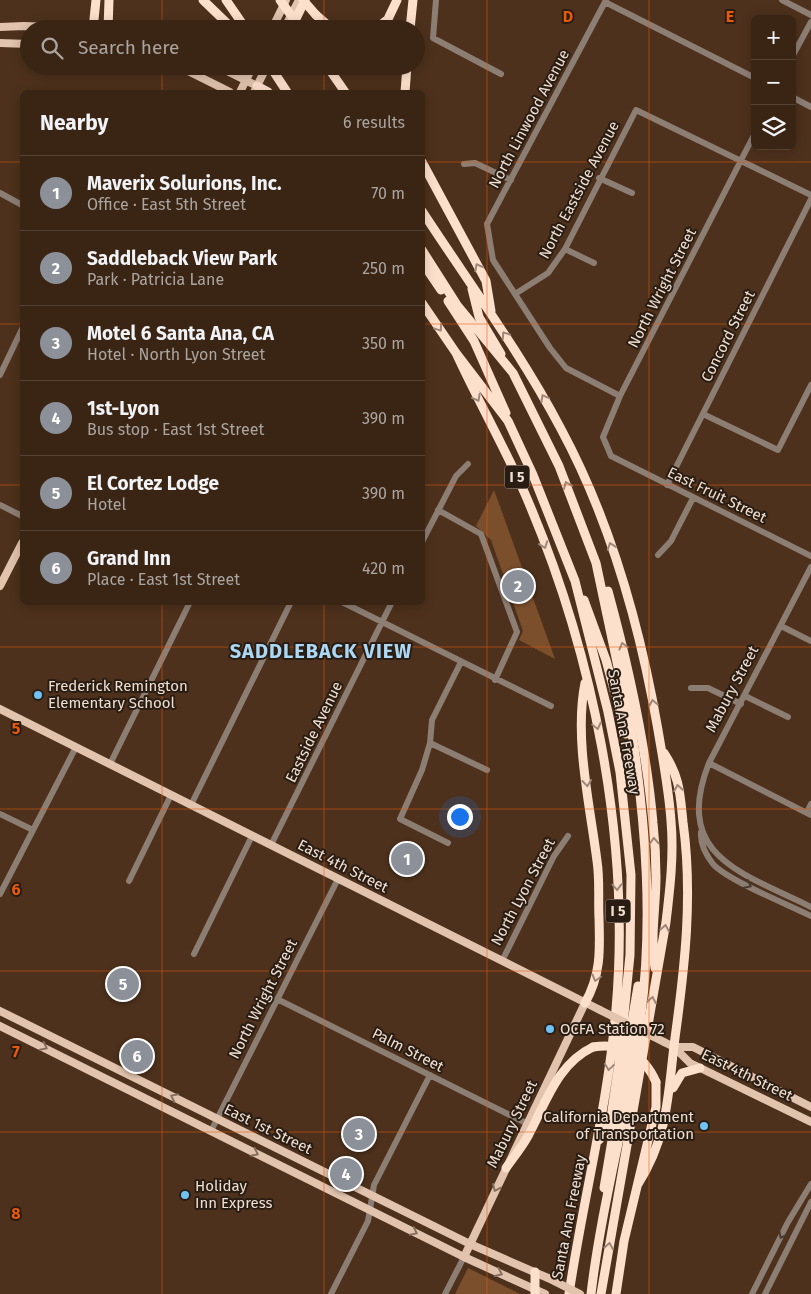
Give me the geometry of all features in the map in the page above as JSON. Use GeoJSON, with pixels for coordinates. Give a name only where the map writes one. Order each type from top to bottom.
{"type":"FeatureCollection","features":[{"type":"Feature","properties":{"kind":"highway"},"geometry":{"type":"LineString","coordinates":[[94,20],[96,0]]}},
{"type":"Feature","properties":{"kind":"highway"},"geometry":{"type":"LineString","coordinates":[[110,0],[110,20]]}},
{"type":"Feature","properties":{"kind":"highway"},"geometry":{"type":"LineString","coordinates":[[203,0],[223,20]]}},
{"type":"Feature","properties":{"kind":"highway"},"geometry":{"type":"LineString","coordinates":[[226,0],[240,20]]}},
{"type":"Feature","properties":{"kind":"highway"},"geometry":{"type":"LineString","coordinates":[[280,0],[294,20]]}},
{"type":"Feature","properties":{"kind":"highway"},"geometry":{"type":"LineString","coordinates":[[294,20],[302,0],[322,20]]}},
{"type":"Feature","properties":{"kind":"highway"},"geometry":{"type":"LineString","coordinates":[[387,20],[397,0]]}},
{"type":"Feature","properties":{"kind":"highway"},"geometry":{"type":"LineString","coordinates":[[411,20],[413,0]]}},
{"type":"Feature","properties":{"kind":"highway"},"geometry":{"type":"LineString","coordinates":[[275,75],[286,90]]}},
{"type":"Feature","properties":{"kind":"highway"},"geometry":{"type":"LineString","coordinates":[[333,75],[344,90]]}},
{"type":"Feature","properties":{"kind":"highway"},"geometry":{"type":"LineString","coordinates":[[405,90],[406,75]]}},
{"type":"Feature","properties":{"kind":"highway"},"geometry":{"type":"LineString","coordinates":[[425,168],[486,281],[491,314]]}},
{"type":"Feature","properties":{"kind":"highway","name":"Santa Ana Freeway"},"geometry":{"type":"LineString","coordinates":[[425,215],[524,364],[562,431],[607,533],[640,640],[662,751],[671,821],[672,874],[657,976],[601,1294]]}},
{"type":"Feature","properties":{"kind":"highway"},"geometry":{"type":"LineString","coordinates":[[425,255],[457,305],[513,373]]}},
{"type":"Feature","properties":{"kind":"highway"},"geometry":{"type":"LineString","coordinates":[[425,266],[474,340],[502,402],[508,420]]}},
{"type":"Feature","properties":{"kind":"highway","name":"Santa Ana Freeway"},"geometry":{"type":"LineString","coordinates":[[470,282],[479,317],[513,373]]}},
{"type":"Feature","properties":{"kind":"highway","name":"Santa Ana Freeway"},"geometry":{"type":"LineString","coordinates":[[425,307],[456,353],[508,420],[534,476],[575,582],[597,662],[620,772],[630,875],[630,955],[619,1064],[610,1124],[597,1144]]}},
{"type":"Feature","properties":{"kind":"highway","name":"Santa Ana Freeway"},"geometry":{"type":"LineString","coordinates":[[456,353],[526,496],[566,606],[586,679],[601,746],[610,803],[619,930],[616,1009],[597,1144],[569,1294]]}},
{"type":"Feature","properties":{"kind":"highway","name":"I 5"},"geometry":{"type":"LineString","coordinates":[[513,373],[559,466],[596,563]]}},
{"type":"Feature","properties":{"kind":"highway"},"geometry":{"type":"LineString","coordinates":[[591,1294],[641,1015],[646,959],[647,862],[642,797],[596,563]]}},
{"type":"Feature","properties":{"kind":"highway","name":"Santa Ana Freeway"},"geometry":{"type":"LineString","coordinates":[[596,563],[608,589],[631,677],[644,752],[654,832],[656,877],[651,944],[657,976]]}},
{"type":"Feature","properties":{"kind":"highway"},"geometry":{"type":"LineString","coordinates":[[575,582],[590,614],[629,734],[643,863],[641,959],[633,1024],[585,1294]]}},
{"type":"Feature","properties":{"kind":"highway"},"geometry":{"type":"LineString","coordinates":[[586,679],[580,708],[598,864],[600,950],[598,974],[586,1003]]}},
{"type":"Feature","properties":{"kind":"highway"},"geometry":{"type":"LineString","coordinates":[[638,1184],[650,1166],[670,1093],[689,926],[688,871],[675,770],[662,751]]}},
{"type":"Feature","properties":{"kind":"highway"},"geometry":{"type":"LineString","coordinates":[[506,1168],[527,1138],[562,1070],[575,1057],[593,1048],[603,1046],[627,1049],[646,1063],[656,1082],[656,1106],[624,1241],[616,1294]]}},
{"type":"Feature","properties":{"kind":"highway"},"geometry":{"type":"LineString","coordinates":[[670,1093],[682,1073],[700,1068]]}},
{"type":"Feature","properties":{"kind":"highway"},"geometry":{"type":"LineString","coordinates":[[534,1292],[535,1272]]}},
{"type":"Feature","properties":{"kind":"main road"},"geometry":{"type":"LineString","coordinates":[[276,20],[286,0]]}},
{"type":"Feature","properties":{"kind":"main road"},"geometry":{"type":"LineString","coordinates":[[290,20],[302,0]]}},
{"type":"Feature","properties":{"kind":"main road"},"geometry":{"type":"LineString","coordinates":[[0,28],[20,28]]}},
{"type":"Feature","properties":{"kind":"main road"},"geometry":{"type":"LineString","coordinates":[[0,43],[20,44]]}},
{"type":"Feature","properties":{"kind":"main road"},"geometry":{"type":"LineString","coordinates":[[196,75],[226,90]]}},
{"type":"Feature","properties":{"kind":"main road"},"geometry":{"type":"LineString","coordinates":[[234,75],[246,81],[256,90],[264,75]]}},
{"type":"Feature","properties":{"kind":"main road"},"geometry":{"type":"LineString","coordinates":[[241,90],[249,75]]}},
{"type":"Feature","properties":{"kind":"main road"},"geometry":{"type":"LineString","coordinates":[[0,586],[20,547]]}},
{"type":"Feature","properties":{"kind":"main road","name":"East 4th Street"},"geometry":{"type":"LineString","coordinates":[[0,709],[674,1047],[690,1063],[811,1122]]}},
{"type":"Feature","properties":{"kind":"main road","name":"Mabury Street"},"geometry":{"type":"LineString","coordinates":[[464,1257],[526,1123],[586,1003]]}},
{"type":"Feature","properties":{"kind":"main road","name":"East 1st Street"},"geometry":{"type":"LineString","coordinates":[[1,1011],[470,1244],[580,1294]]}},
{"type":"Feature","properties":{"kind":"main road","name":"East 1st Street"},"geometry":{"type":"LineString","coordinates":[[0,1026],[534,1292],[545,1294]]}},
{"type":"Feature","properties":{"kind":"main road","name":"East 4th Street"},"geometry":{"type":"LineString","coordinates":[[674,1047],[693,1047],[811,1107]]}},
{"type":"Feature","properties":{"kind":"street"},"geometry":{"type":"LineString","coordinates":[[436,0],[433,38],[501,74]]}},
{"type":"Feature","properties":{"kind":"street"},"geometry":{"type":"LineString","coordinates":[[782,0],[811,15]]}},
{"type":"Feature","properties":{"kind":"street"},"geometry":{"type":"LineString","coordinates":[[605,1],[751,76]]}},
{"type":"Feature","properties":{"kind":"street","name":"North Linwood Avenue"},"geometry":{"type":"LineString","coordinates":[[515,294],[493,260],[487,224],[605,1]]}},
{"type":"Feature","properties":{"kind":"street"},"geometry":{"type":"LineString","coordinates":[[796,50],[811,22]]}},
{"type":"Feature","properties":{"kind":"street"},"geometry":{"type":"LineString","coordinates":[[796,99],[811,107]]}},
{"type":"Feature","properties":{"kind":"street","name":"North Eastside Avenue"},"geometry":{"type":"LineString","coordinates":[[515,294],[548,273],[564,249],[599,178],[636,110],[742,161]]}},
{"type":"Feature","properties":{"kind":"street","name":"North Wright Street"},"geometry":{"type":"LineString","coordinates":[[611,456],[603,437],[620,396],[751,142]]}},
{"type":"Feature","properties":{"kind":"street"},"geometry":{"type":"LineString","coordinates":[[742,161],[811,195]]}},
{"type":"Feature","properties":{"kind":"street"},"geometry":{"type":"LineString","coordinates":[[464,164],[475,163],[510,180]]}},
{"type":"Feature","properties":{"kind":"street"},"geometry":{"type":"LineString","coordinates":[[599,178],[632,193]]}},
{"type":"Feature","properties":{"kind":"street"},"geometry":{"type":"LineString","coordinates":[[0,193],[20,203]]}},
{"type":"Feature","properties":{"kind":"street","name":"Concord Street"},"geometry":{"type":"LineString","coordinates":[[667,485],[811,199]]}},
{"type":"Feature","properties":{"kind":"street"},"geometry":{"type":"LineString","coordinates":[[564,249],[594,263]]}},
{"type":"Feature","properties":{"kind":"street"},"geometry":{"type":"LineString","coordinates":[[515,294],[550,348],[566,368],[620,396]]}},
{"type":"Feature","properties":{"kind":"street"},"geometry":{"type":"LineString","coordinates":[[0,375],[20,333]]}},
{"type":"Feature","properties":{"kind":"street"},"geometry":{"type":"LineString","coordinates":[[703,414],[778,450],[811,385]]}},
{"type":"Feature","properties":{"kind":"street","name":"East Fruit Street"},"geometry":{"type":"LineString","coordinates":[[611,456],[811,556]]}},
{"type":"Feature","properties":{"kind":"street"},"geometry":{"type":"LineString","coordinates":[[425,536],[456,476],[468,464]]}},
{"type":"Feature","properties":{"kind":"street"},"geometry":{"type":"LineString","coordinates":[[658,555],[671,542],[693,498]]}},
{"type":"Feature","properties":{"kind":"street"},"geometry":{"type":"LineString","coordinates":[[0,505],[20,515]]}},
{"type":"Feature","properties":{"kind":"street"},"geometry":{"type":"LineString","coordinates":[[438,510],[481,534],[518,632],[495,680]]}},
{"type":"Feature","properties":{"kind":"street","name":"Mabury Street"},"geometry":{"type":"LineString","coordinates":[[711,855],[702,844],[698,799],[701,784],[709,763],[811,567]]}},
{"type":"Feature","properties":{"kind":"street"},"geometry":{"type":"LineString","coordinates":[[110,764],[189,605]]}},
{"type":"Feature","properties":{"kind":"street"},"geometry":{"type":"LineString","coordinates":[[190,805],[290,605]]}},
{"type":"Feature","properties":{"kind":"street"},"geometry":{"type":"LineString","coordinates":[[348,605],[495,680],[551,706]]}},
{"type":"Feature","properties":{"kind":"street","name":"Eastside Avenue"},"geometry":{"type":"LineString","coordinates":[[271,845],[391,605]]}},
{"type":"Feature","properties":{"kind":"street"},"geometry":{"type":"LineString","coordinates":[[781,626],[811,641]]}},
{"type":"Feature","properties":{"kind":"street"},"geometry":{"type":"LineString","coordinates":[[448,843],[400,819],[422,770],[430,743],[432,720],[461,662]]}},
{"type":"Feature","properties":{"kind":"street"},"geometry":{"type":"LineString","coordinates":[[691,688],[708,688],[741,704]]}},
{"type":"Feature","properties":{"kind":"street"},"geometry":{"type":"LineString","coordinates":[[745,696],[788,717]]}},
{"type":"Feature","properties":{"kind":"street"},"geometry":{"type":"LineString","coordinates":[[430,743],[487,770]]}},
{"type":"Feature","properties":{"kind":"street"},"geometry":{"type":"LineString","coordinates":[[0,894],[76,747]]}},
{"type":"Feature","properties":{"kind":"street"},"geometry":{"type":"LineString","coordinates":[[709,763],[809,814],[811,804]]}},
{"type":"Feature","properties":{"kind":"street"},"geometry":{"type":"LineString","coordinates":[[129,881],[172,795]]}},
{"type":"Feature","properties":{"kind":"street"},"geometry":{"type":"LineString","coordinates":[[0,814],[33,830]]}},
{"type":"Feature","properties":{"kind":"street"},"geometry":{"type":"LineString","coordinates":[[194,954],[252,836]]}},
{"type":"Feature","properties":{"kind":"street","name":"North Lyon Street"},"geometry":{"type":"LineString","coordinates":[[502,961],[554,856],[568,836]]}},
{"type":"Feature","properties":{"kind":"street"},"geometry":{"type":"LineString","coordinates":[[711,855],[811,907]]}},
{"type":"Feature","properties":{"kind":"street"},"geometry":{"type":"LineString","coordinates":[[711,855],[718,868],[730,876],[811,916]]}},
{"type":"Feature","properties":{"kind":"street","name":"North Wright Street"},"geometry":{"type":"LineString","coordinates":[[212,1131],[338,879]]}},
{"type":"Feature","properties":{"kind":"street","name":"Palm Street"},"geometry":{"type":"LineString","coordinates":[[277,999],[526,1123]]}},
{"type":"Feature","properties":{"kind":"street"},"geometry":{"type":"LineString","coordinates":[[331,1294],[368,1221],[374,1185],[430,1075]]}},
{"type":"Feature","properties":{"kind":"street"},"geometry":{"type":"LineString","coordinates":[[752,1294],[788,1222],[811,1184]]}},
{"type":"Feature","properties":{"kind":"street"},"geometry":{"type":"LineString","coordinates":[[764,1294],[811,1202]]}},
{"type":"Feature","properties":{"kind":"street"},"geometry":{"type":"LineString","coordinates":[[445,1294],[464,1257]]}},
{"type":"Feature","properties":{"kind":"shaded area"},"geometry":{"type":"Polygon","coordinates":[[[494,490],[555,659],[519,640],[523,631],[491,540],[476,526],[494,490]]]}},
{"type":"Feature","properties":{"kind":"shaded area"},"geometry":{"type":"Polygon","coordinates":[[[468,1268],[520,1294],[455,1294],[468,1268]]]}},
{"type":"Feature","properties":{"kind":"place","name":"Saddleback View Park"},"geometry":{"type":"Point","coordinates":[518,586]}},
{"type":"Feature","properties":{"kind":"place","name":"Frederick Remington Elementary School"},"geometry":{"type":"Point","coordinates":[38,695]}},
{"type":"Feature","properties":{"kind":"place","name":"Maverix Solurions, Inc."},"geometry":{"type":"Point","coordinates":[407,859]}},
{"type":"Feature","properties":{"kind":"place","name":"El Cortez Lodge"},"geometry":{"type":"Point","coordinates":[123,984]}},
{"type":"Feature","properties":{"kind":"place","name":"OCFA Station 72"},"geometry":{"type":"Point","coordinates":[550,1029]}},
{"type":"Feature","properties":{"kind":"place","name":"Grand Inn"},"geometry":{"type":"Point","coordinates":[137,1056]}},
{"type":"Feature","properties":{"kind":"place","name":"California Department of Transportation"},"geometry":{"type":"Point","coordinates":[704,1126]}},
{"type":"Feature","properties":{"kind":"place","name":"Motel 6 Santa Ana, CA"},"geometry":{"type":"Point","coordinates":[359,1134]}},
{"type":"Feature","properties":{"kind":"place","name":"1st-Lyon"},"geometry":{"type":"Point","coordinates":[346,1174]}},
{"type":"Feature","properties":{"kind":"place","name":"Holiday Inn Express"},"geometry":{"type":"Point","coordinates":[185,1195]}},
{"type":"Feature","properties":{"kind":"district","name":"SADDLEBACK VIEW"},"geometry":{"type":"Point","coordinates":[321,651]}}]}
